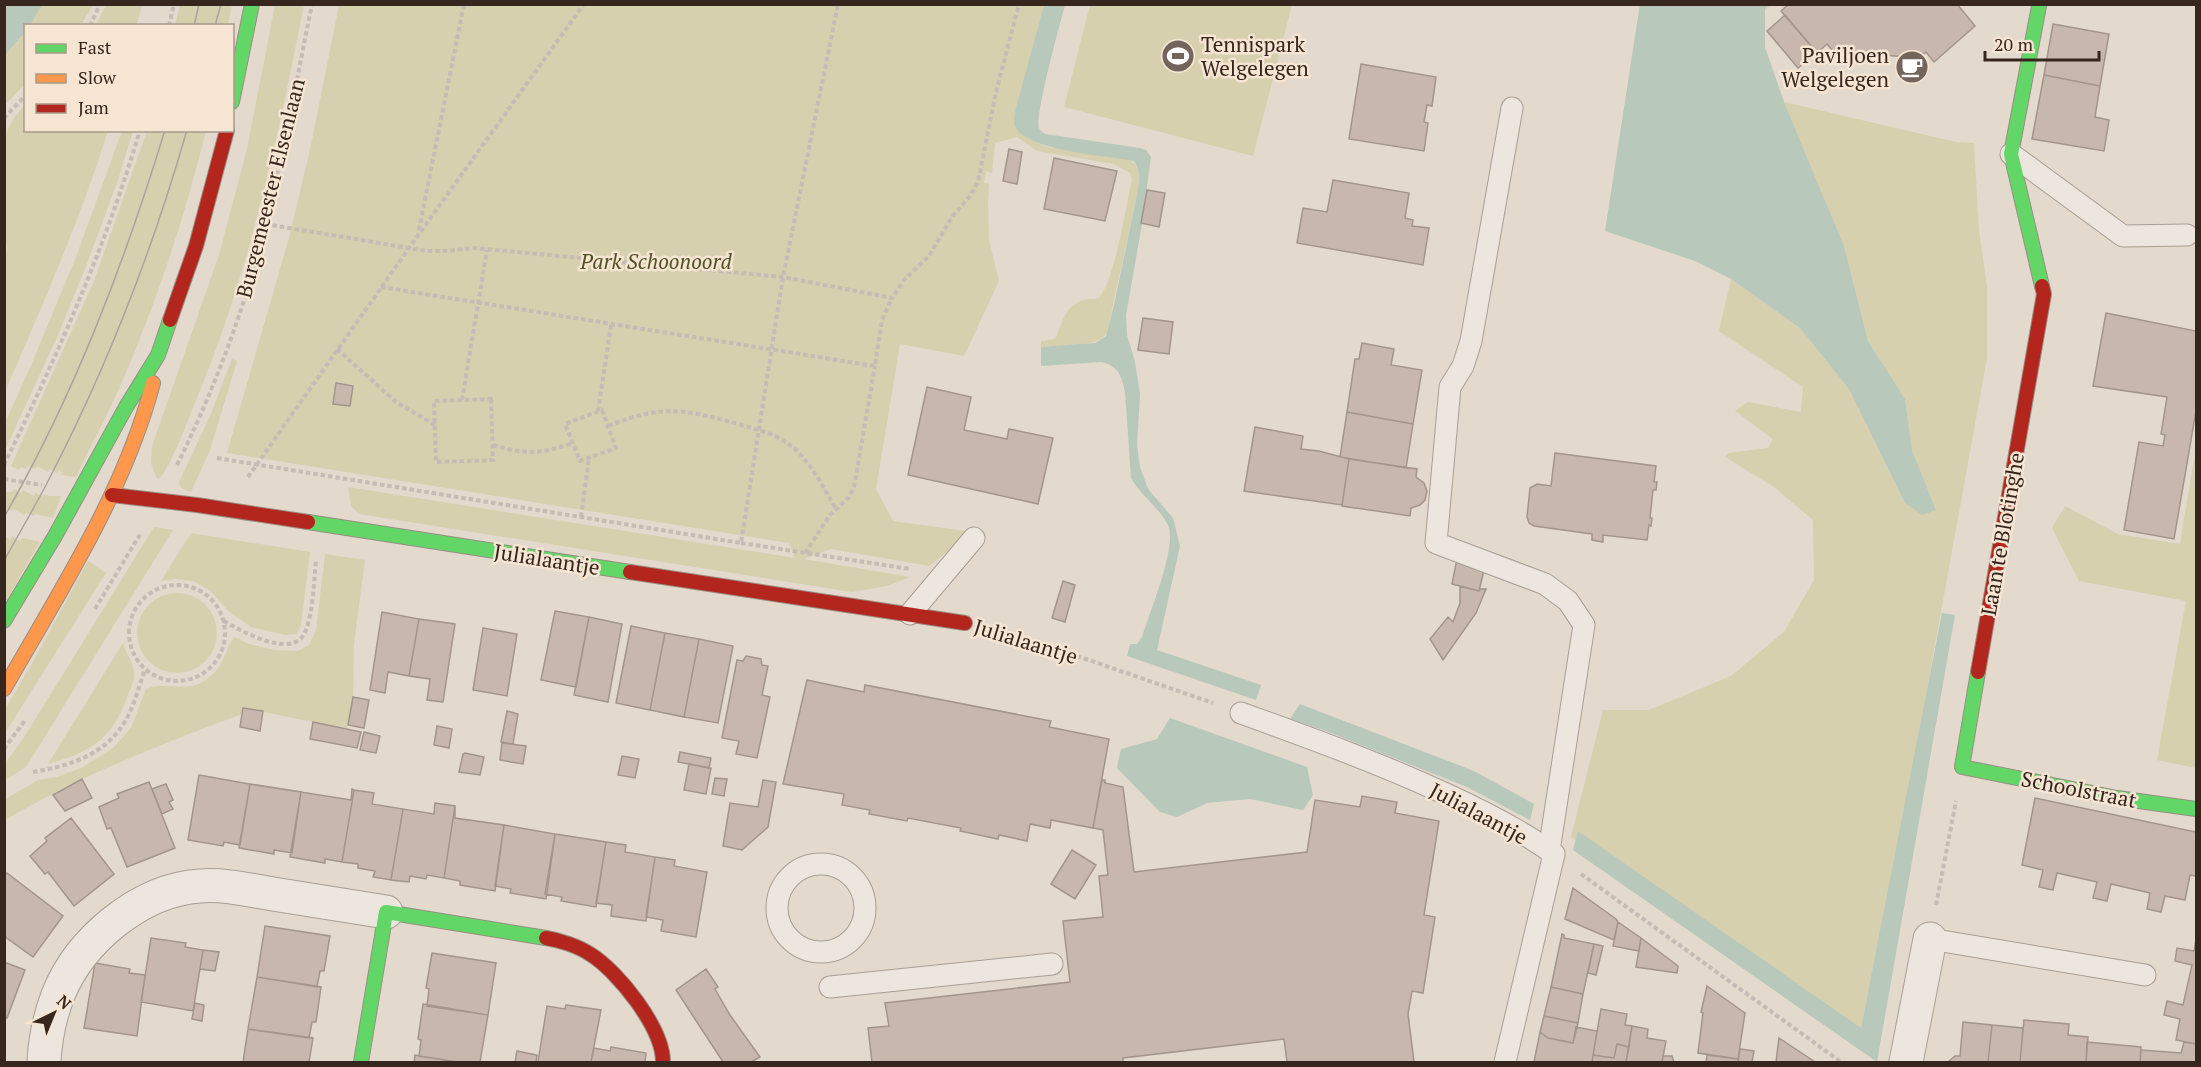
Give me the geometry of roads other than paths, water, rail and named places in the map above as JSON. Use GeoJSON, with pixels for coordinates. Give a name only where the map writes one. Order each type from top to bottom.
{"type":"FeatureCollection","features":[{"type":"Feature","properties":{"kind":"street"},"geometry":{"type":"LineString","coordinates":[[234,92],[252,4]]}},
{"type":"Feature","properties":{"kind":"street","name":"Laan te Blotinghe"},"geometry":{"type":"LineString","coordinates":[[1962,766],[2044,294],[2011,154],[2035,5]]}},
{"type":"Feature","properties":{"kind":"street"},"geometry":{"type":"LineString","coordinates":[[4,688],[56,599],[112,495],[142,426],[158,355],[196,246],[226,132]]}},
{"type":"Feature","properties":{"kind":"street"},"geometry":{"type":"LineString","coordinates":[[4,621],[158,355]]}},
{"type":"Feature","properties":{"kind":"street","name":"Julialaantje"},"geometry":{"type":"LineString","coordinates":[[112,495],[225,509],[965,623]]}},
{"type":"Feature","properties":{"kind":"street","name":"Schoolstraat"},"geometry":{"type":"LineString","coordinates":[[1962,766],[2117,798],[2196,809]]}},
{"type":"Feature","properties":{"kind":"street"},"geometry":{"type":"LineString","coordinates":[[44,1062],[56,1002],[66,978],[78,960],[106,930],[124,915],[160,894],[181,888],[216,885],[551,939],[589,953],[611,972],[635,1000],[656,1034],[663,1052],[663,1062]]}},
{"type":"Feature","properties":{"kind":"street"},"geometry":{"type":"LineString","coordinates":[[361,1062],[386,912]]}},
{"type":"Feature","properties":{"kind":"street"},"geometry":{"type":"LineString","coordinates":[[1906,1062],[1930,939]]}},
{"type":"Feature","properties":{"kind":"lane"},"geometry":{"type":"LineString","coordinates":[[1505,1062],[1552,853],[1584,625],[1568,601],[1545,584],[1436,543],[1450,387],[1463,366],[1471,341],[1512,108]]}},
{"type":"Feature","properties":{"kind":"lane"},"geometry":{"type":"LineString","coordinates":[[2011,154],[2123,236],[2187,235]]}},
{"type":"Feature","properties":{"kind":"lane"},"geometry":{"type":"LineString","coordinates":[[910,614],[974,538]]}},
{"type":"Feature","properties":{"kind":"lane","name":"Julialaantje"},"geometry":{"type":"LineString","coordinates":[[1241,713],[1329,744],[1432,788],[1474,807],[1552,853]]}},
{"type":"Feature","properties":{"kind":"lane"},"geometry":{"type":"LineString","coordinates":[[809,865],[836,866],[854,879],[863,894],[865,910],[860,929],[842,947],[825,953],[799,947],[780,927],[776,903],[787,879],[809,865]]}},
{"type":"Feature","properties":{"kind":"lane"},"geometry":{"type":"LineString","coordinates":[[1930,939],[2145,975]]}},
{"type":"Feature","properties":{"kind":"lane"},"geometry":{"type":"LineString","coordinates":[[830,987],[1052,964]]}},
{"type":"Feature","properties":{"kind":"tram line"},"geometry":{"type":"LineString","coordinates":[[194,24],[199,4]]}},
{"type":"Feature","properties":{"kind":"tram line"},"geometry":{"type":"LineString","coordinates":[[216,24],[221,4]]}},
{"type":"Feature","properties":{"kind":"tram line"},"geometry":{"type":"LineString","coordinates":[[4,517],[75,377],[132,230],[164,132]]}},
{"type":"Feature","properties":{"kind":"tram line"},"geometry":{"type":"LineString","coordinates":[[4,561],[68,442],[107,355],[143,266],[186,132]]}},
{"type":"Feature","properties":{"kind":"place","name":"Tennispark Welgelegen"},"geometry":{"type":"Point","coordinates":[1178,56]}},
{"type":"Feature","properties":{"kind":"place","name":"Paviljoen Welgelegen"},"geometry":{"type":"Point","coordinates":[1912,67]}},
{"type":"Feature","properties":{"kind":"park label","name":"Park Schoonoord"},"geometry":{"type":"Point","coordinates":[656,261]}}]}
